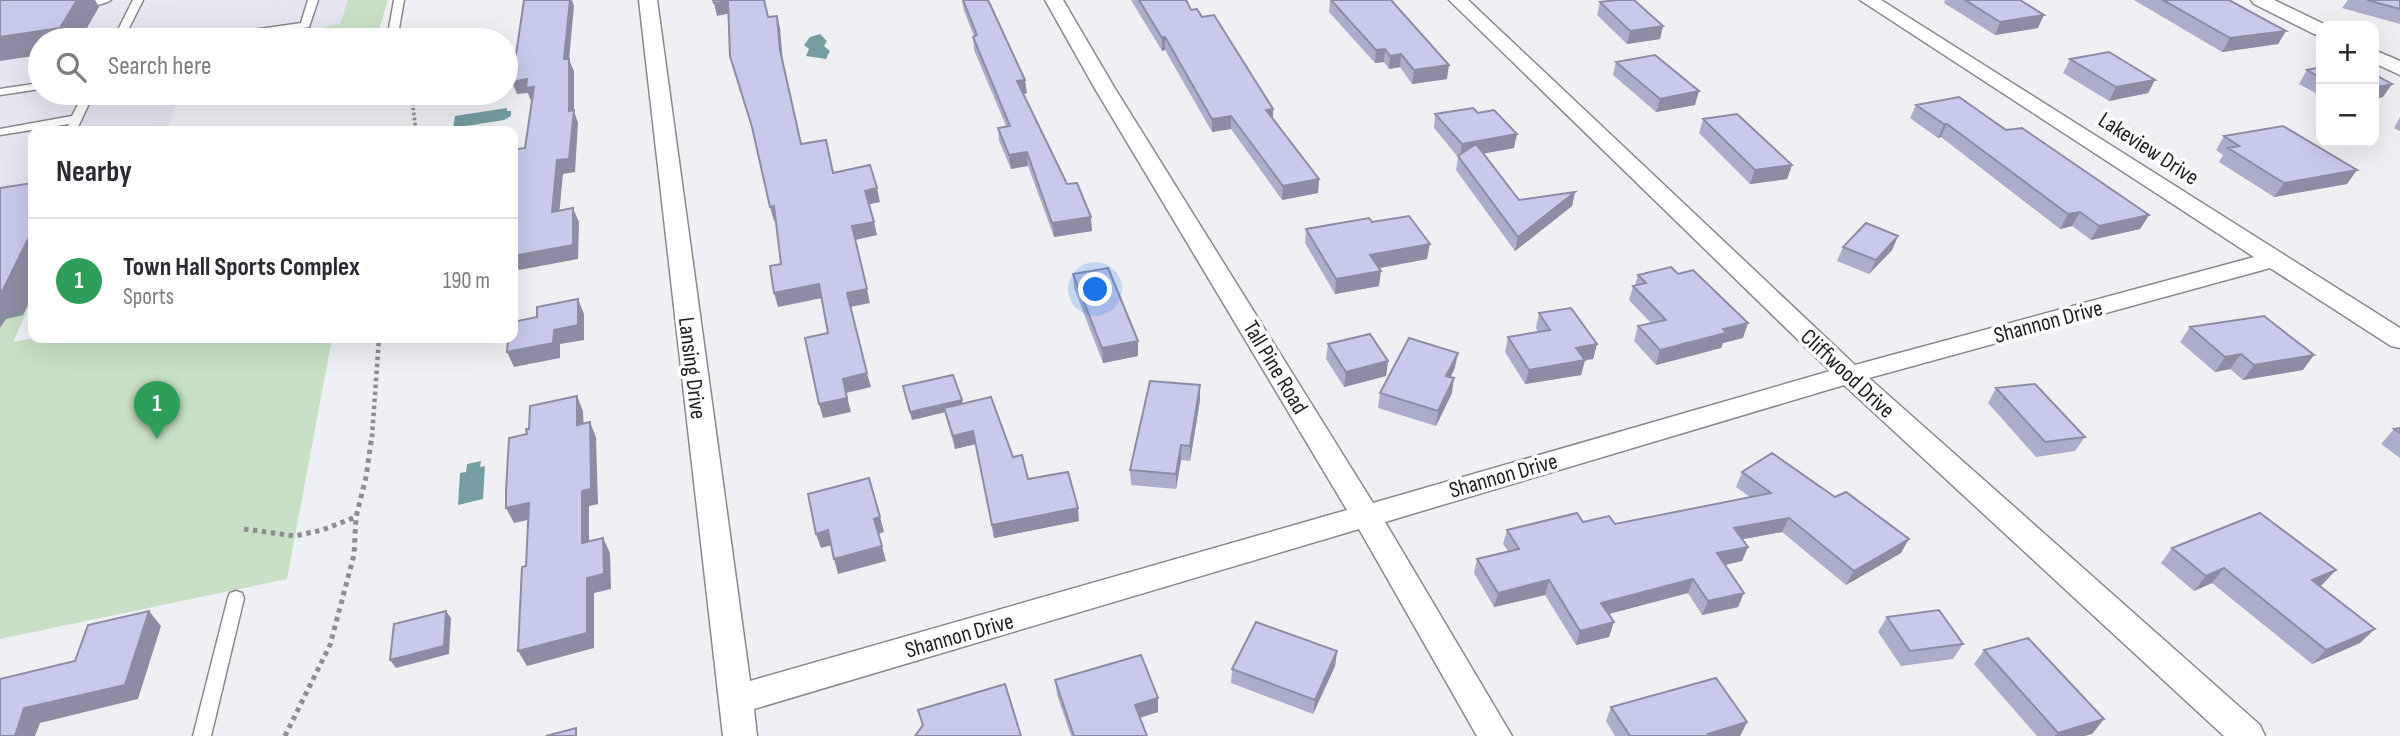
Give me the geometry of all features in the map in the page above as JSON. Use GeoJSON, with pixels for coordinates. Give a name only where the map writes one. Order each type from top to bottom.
{"type":"FeatureCollection","features":[{"type":"Feature","properties":{"kind":"street","name":"Lansing Drive"},"geometry":{"type":"LineString","coordinates":[[648,0],[740,736]]}},
{"type":"Feature","properties":{"kind":"street","name":"Tall Pine Road"},"geometry":{"type":"LineString","coordinates":[[1054,0],[1495,736]]}},
{"type":"Feature","properties":{"kind":"street","name":"Cliffwood Drive"},"geometry":{"type":"LineString","coordinates":[[1458,0],[1849,375],[2248,736]]}},
{"type":"Feature","properties":{"kind":"street","name":"Lakeview Drive"},"geometry":{"type":"LineString","coordinates":[[1869,0],[2400,340]]}},
{"type":"Feature","properties":{"kind":"street"},"geometry":{"type":"LineString","coordinates":[[2260,0],[2316,28]]}},
{"type":"Feature","properties":{"kind":"street"},"geometry":{"type":"LineString","coordinates":[[2379,58],[2400,69]]}},
{"type":"Feature","properties":{"kind":"street","name":"Shannon Drive"},"geometry":{"type":"LineString","coordinates":[[735,700],[1849,375],[2274,259]]}},
{"type":"Feature","properties":{"kind":"lane"},"geometry":{"type":"LineString","coordinates":[[66,6],[106,0]]}},
{"type":"Feature","properties":{"kind":"lane"},"geometry":{"type":"LineString","coordinates":[[124,28],[138,0]]}},
{"type":"Feature","properties":{"kind":"lane"},"geometry":{"type":"LineString","coordinates":[[284,28],[304,25],[313,0]]}},
{"type":"Feature","properties":{"kind":"lane"},"geometry":{"type":"LineString","coordinates":[[394,28],[399,0]]}},
{"type":"Feature","properties":{"kind":"lane"},"geometry":{"type":"LineString","coordinates":[[0,92],[28,88]]}},
{"type":"Feature","properties":{"kind":"lane"},"geometry":{"type":"LineString","coordinates":[[73,126],[83,105]]}},
{"type":"Feature","properties":{"kind":"lane"},"geometry":{"type":"LineString","coordinates":[[35,126],[76,119]]}},
{"type":"Feature","properties":{"kind":"lane"},"geometry":{"type":"LineString","coordinates":[[0,132],[28,127]]}},
{"type":"Feature","properties":{"kind":"lane"},"geometry":{"type":"LineString","coordinates":[[202,736],[236,598]]}},
{"type":"Feature","properties":{"kind":"path"},"geometry":{"type":"LineString","coordinates":[[412,105],[415,126]]}},
{"type":"Feature","properties":{"kind":"path"},"geometry":{"type":"LineString","coordinates":[[285,736],[330,645],[354,555],[356,517],[362,503],[367,464],[379,343]]}},
{"type":"Feature","properties":{"kind":"path"},"geometry":{"type":"LineString","coordinates":[[244,529],[285,536],[296,535],[335,526],[356,517]]}},
{"type":"Feature","properties":{"kind":"shaded area"},"geometry":{"type":"Polygon","coordinates":[[[348,0],[340,25],[324,28],[28,28],[28,105],[176,105],[168,126],[28,126],[28,207],[0,211],[0,1],[348,0]]]}},
{"type":"Feature","properties":{"kind":"green space"},"geometry":{"type":"Polygon","coordinates":[[[348,0],[388,0],[379,28],[324,28],[340,24],[348,0]]]}},
{"type":"Feature","properties":{"kind":"green space"},"geometry":{"type":"Polygon","coordinates":[[[28,207],[28,309],[13,342],[28,339],[28,343],[331,343],[287,579],[0,639],[0,212],[28,207]]]}},
{"type":"Feature","properties":{"kind":"water"},"geometry":{"type":"Polygon","coordinates":[[[820,34],[827,41],[824,46],[830,51],[826,59],[806,56],[809,49],[804,45],[810,37],[820,34]]]}},
{"type":"Feature","properties":{"kind":"water"},"geometry":{"type":"Polygon","coordinates":[[[507,108],[507,111],[511,111],[511,116],[504,120],[466,126],[453,126],[455,116],[507,108]]]}},
{"type":"Feature","properties":{"kind":"water"},"geometry":{"type":"Polygon","coordinates":[[[481,461],[480,467],[485,466],[483,499],[458,505],[460,473],[466,472],[467,464],[481,461]]]}},
{"type":"Feature","properties":{"kind":"building"},"geometry":{"type":"Polygon","coordinates":[[[0,0],[77,0],[60,28],[28,28],[28,33],[0,37],[0,0]]]}},
{"type":"Feature","properties":{"kind":"building"},"geometry":{"type":"Polygon","coordinates":[[[524,0],[570,0],[564,59],[569,59],[569,111],[574,110],[569,159],[557,160],[552,212],[573,208],[573,245],[518,255],[518,149],[525,148],[534,87],[526,88],[527,79],[518,81],[518,41],[524,0]]]}},
{"type":"Feature","properties":{"kind":"building"},"geometry":{"type":"Polygon","coordinates":[[[713,0],[764,0],[768,17],[777,16],[780,50],[801,144],[826,140],[833,173],[870,165],[877,188],[865,191],[874,222],[852,226],[867,289],[847,293],[867,373],[843,379],[847,398],[819,404],[805,338],[828,333],[819,284],[774,293],[770,266],[781,264],[774,206],[770,207],[752,127],[730,56],[728,1],[714,3],[713,0]]]}},
{"type":"Feature","properties":{"kind":"building"},"geometry":{"type":"Polygon","coordinates":[[[963,0],[988,0],[1025,80],[1017,81],[1067,184],[1077,183],[1091,217],[1052,223],[1027,152],[1009,155],[998,128],[1010,126],[973,37],[977,35],[963,0]]]}},
{"type":"Feature","properties":{"kind":"building"},"geometry":{"type":"Polygon","coordinates":[[[1139,0],[1186,0],[1191,10],[1197,9],[1202,17],[1214,15],[1273,109],[1266,110],[1319,179],[1283,186],[1231,116],[1212,119],[1165,37],[1162,38],[1139,0]]]}},
{"type":"Feature","properties":{"kind":"building"},"geometry":{"type":"Polygon","coordinates":[[[1331,0],[1391,0],[1449,65],[1414,70],[1401,54],[1390,56],[1385,49],[1376,50],[1331,0]]]}},
{"type":"Feature","properties":{"kind":"building"},"geometry":{"type":"Polygon","coordinates":[[[1634,0],[1663,26],[1630,31],[1600,2],[1634,0]]]}},
{"type":"Feature","properties":{"kind":"building"},"geometry":{"type":"Polygon","coordinates":[[[1965,0],[2020,0],[2044,15],[2000,22],[1965,0]]]}},
{"type":"Feature","properties":{"kind":"building"},"geometry":{"type":"Polygon","coordinates":[[[2163,0],[2229,0],[2286,31],[2230,38],[2163,0]]]}},
{"type":"Feature","properties":{"kind":"building"},"geometry":{"type":"Polygon","coordinates":[[[2367,0],[2400,0],[2400,9],[2367,0]]]}},
{"type":"Feature","properties":{"kind":"building"},"geometry":{"type":"Polygon","coordinates":[[[2109,52],[2155,80],[2116,87],[2070,59],[2109,52]]]}},
{"type":"Feature","properties":{"kind":"building"},"geometry":{"type":"Polygon","coordinates":[[[1655,55],[1699,91],[1660,99],[1616,62],[1655,55]]]}},
{"type":"Feature","properties":{"kind":"building"},"geometry":{"type":"Polygon","coordinates":[[[2316,68],[2316,75],[2307,70],[2316,68]]]}},
{"type":"Feature","properties":{"kind":"building"},"geometry":{"type":"Polygon","coordinates":[[[2379,77],[2392,84],[2379,87],[2379,77]]]}},
{"type":"Feature","properties":{"kind":"building"},"geometry":{"type":"Polygon","coordinates":[[[1959,97],[2006,130],[2022,128],[2149,215],[2099,226],[2080,212],[2068,214],[1947,124],[1916,105],[1959,97]]]}},
{"type":"Feature","properties":{"kind":"building"},"geometry":{"type":"Polygon","coordinates":[[[1473,108],[1478,113],[1494,110],[1517,134],[1462,144],[1435,114],[1473,108]]]}},
{"type":"Feature","properties":{"kind":"building"},"geometry":{"type":"Polygon","coordinates":[[[1737,114],[1792,165],[1755,170],[1703,119],[1737,114]]]}},
{"type":"Feature","properties":{"kind":"building"},"geometry":{"type":"Polygon","coordinates":[[[2283,126],[2357,170],[2284,183],[2228,148],[2239,146],[2224,136],[2283,126]]]}},
{"type":"Feature","properties":{"kind":"building"},"geometry":{"type":"Polygon","coordinates":[[[1476,144],[1519,200],[1575,192],[1518,237],[1458,156],[1476,144]]]}},
{"type":"Feature","properties":{"kind":"building"},"geometry":{"type":"Polygon","coordinates":[[[28,184],[28,239],[3,290],[0,291],[0,188],[28,184]]]}},
{"type":"Feature","properties":{"kind":"building"},"geometry":{"type":"Polygon","coordinates":[[[1409,216],[1430,244],[1370,255],[1381,271],[1336,279],[1306,229],[1369,218],[1372,222],[1409,216]]]}},
{"type":"Feature","properties":{"kind":"building"},"geometry":{"type":"Polygon","coordinates":[[[1866,223],[1898,236],[1876,260],[1843,247],[1866,223]]]}},
{"type":"Feature","properties":{"kind":"building"},"geometry":{"type":"Polygon","coordinates":[[[1671,267],[1678,274],[1693,270],[1748,323],[1723,329],[1726,333],[1660,350],[1638,326],[1666,320],[1633,286],[1646,283],[1638,275],[1671,267]]]}},
{"type":"Feature","properties":{"kind":"building"},"geometry":{"type":"Polygon","coordinates":[[[1108,268],[1138,341],[1102,348],[1073,274],[1108,268]]]}},
{"type":"Feature","properties":{"kind":"building"},"geometry":{"type":"Polygon","coordinates":[[[578,299],[578,325],[554,330],[553,343],[507,352],[508,343],[518,343],[518,321],[537,317],[537,307],[578,299]]]}},
{"type":"Feature","properties":{"kind":"building"},"geometry":{"type":"Polygon","coordinates":[[[1571,308],[1597,344],[1576,348],[1585,360],[1529,370],[1508,337],[1550,330],[1539,313],[1571,308]]]}},
{"type":"Feature","properties":{"kind":"building"},"geometry":{"type":"Polygon","coordinates":[[[2264,316],[2314,355],[2254,365],[2241,354],[2225,357],[2190,327],[2264,316]]]}},
{"type":"Feature","properties":{"kind":"building"},"geometry":{"type":"Polygon","coordinates":[[[1370,334],[1388,361],[1346,372],[1328,344],[1370,334]]]}},
{"type":"Feature","properties":{"kind":"building"},"geometry":{"type":"Polygon","coordinates":[[[1409,338],[1458,353],[1446,376],[1454,378],[1438,411],[1380,393],[1409,338]]]}},
{"type":"Feature","properties":{"kind":"building"},"geometry":{"type":"Polygon","coordinates":[[[953,375],[962,400],[910,412],[903,386],[953,375]]]}},
{"type":"Feature","properties":{"kind":"building"},"geometry":{"type":"Polygon","coordinates":[[[1150,381],[1200,385],[1190,446],[1181,445],[1176,474],[1130,470],[1150,381]]]}},
{"type":"Feature","properties":{"kind":"building"},"geometry":{"type":"Polygon","coordinates":[[[2035,384],[2085,437],[2045,442],[1996,388],[2035,384]]]}},
{"type":"Feature","properties":{"kind":"building"},"geometry":{"type":"Polygon","coordinates":[[[577,396],[577,425],[590,422],[591,489],[582,491],[582,543],[603,538],[604,574],[587,578],[587,633],[518,651],[522,567],[526,566],[529,503],[506,508],[509,438],[527,434],[530,406],[577,396]]]}},
{"type":"Feature","properties":{"kind":"building"},"geometry":{"type":"Polygon","coordinates":[[[991,397],[1013,457],[1022,455],[1028,479],[1068,472],[1078,508],[992,525],[973,431],[953,436],[944,408],[991,397]]]}},
{"type":"Feature","properties":{"kind":"building"},"geometry":{"type":"Polygon","coordinates":[[[1772,453],[1835,497],[1846,492],[1909,539],[1854,571],[1789,518],[1734,528],[1748,547],[1717,553],[1744,593],[1708,601],[1693,579],[1601,603],[1614,622],[1580,631],[1549,580],[1498,593],[1477,559],[1519,549],[1507,530],[1577,513],[1583,522],[1609,516],[1615,524],[1771,493],[1742,472],[1772,453]]]}},
{"type":"Feature","properties":{"kind":"building"},"geometry":{"type":"Polygon","coordinates":[[[869,478],[880,517],[874,519],[882,546],[834,559],[828,530],[816,534],[808,494],[869,478]]]}},
{"type":"Feature","properties":{"kind":"building"},"geometry":{"type":"Polygon","coordinates":[[[2260,513],[2336,570],[2312,580],[2375,629],[2326,650],[2224,568],[2206,576],[2172,548],[2260,513]]]}},
{"type":"Feature","properties":{"kind":"building"},"geometry":{"type":"Polygon","coordinates":[[[1939,610],[1963,644],[1910,651],[1887,617],[1939,610]]]}},
{"type":"Feature","properties":{"kind":"building"},"geometry":{"type":"Polygon","coordinates":[[[149,611],[125,685],[24,708],[15,736],[0,736],[0,679],[75,661],[88,625],[149,611]]]}},
{"type":"Feature","properties":{"kind":"building"},"geometry":{"type":"Polygon","coordinates":[[[446,611],[444,646],[390,660],[394,624],[446,611]]]}},
{"type":"Feature","properties":{"kind":"building"},"geometry":{"type":"Polygon","coordinates":[[[1256,622],[1337,651],[1315,700],[1232,669],[1256,622]]]}},
{"type":"Feature","properties":{"kind":"building"},"geometry":{"type":"Polygon","coordinates":[[[2028,638],[2104,719],[2058,733],[1984,650],[2028,638]]]}},
{"type":"Feature","properties":{"kind":"building"},"geometry":{"type":"Polygon","coordinates":[[[1141,655],[1158,698],[1135,705],[1147,736],[1074,736],[1055,680],[1141,655]]]}},
{"type":"Feature","properties":{"kind":"building"},"geometry":{"type":"Polygon","coordinates":[[[1716,678],[1747,722],[1708,734],[1710,736],[1630,736],[1611,707],[1716,678]]]}},
{"type":"Feature","properties":{"kind":"building"},"geometry":{"type":"Polygon","coordinates":[[[1005,684],[1021,736],[915,736],[923,725],[918,710],[1005,684]]]}},
{"type":"Feature","properties":{"kind":"building"},"geometry":{"type":"Polygon","coordinates":[[[576,728],[576,736],[546,736],[576,728]]]}},
{"type":"Feature","properties":{"kind":"place","name":"Town Hall Sports Complex"},"geometry":{"type":"Point","coordinates":[157,439]}}]}
